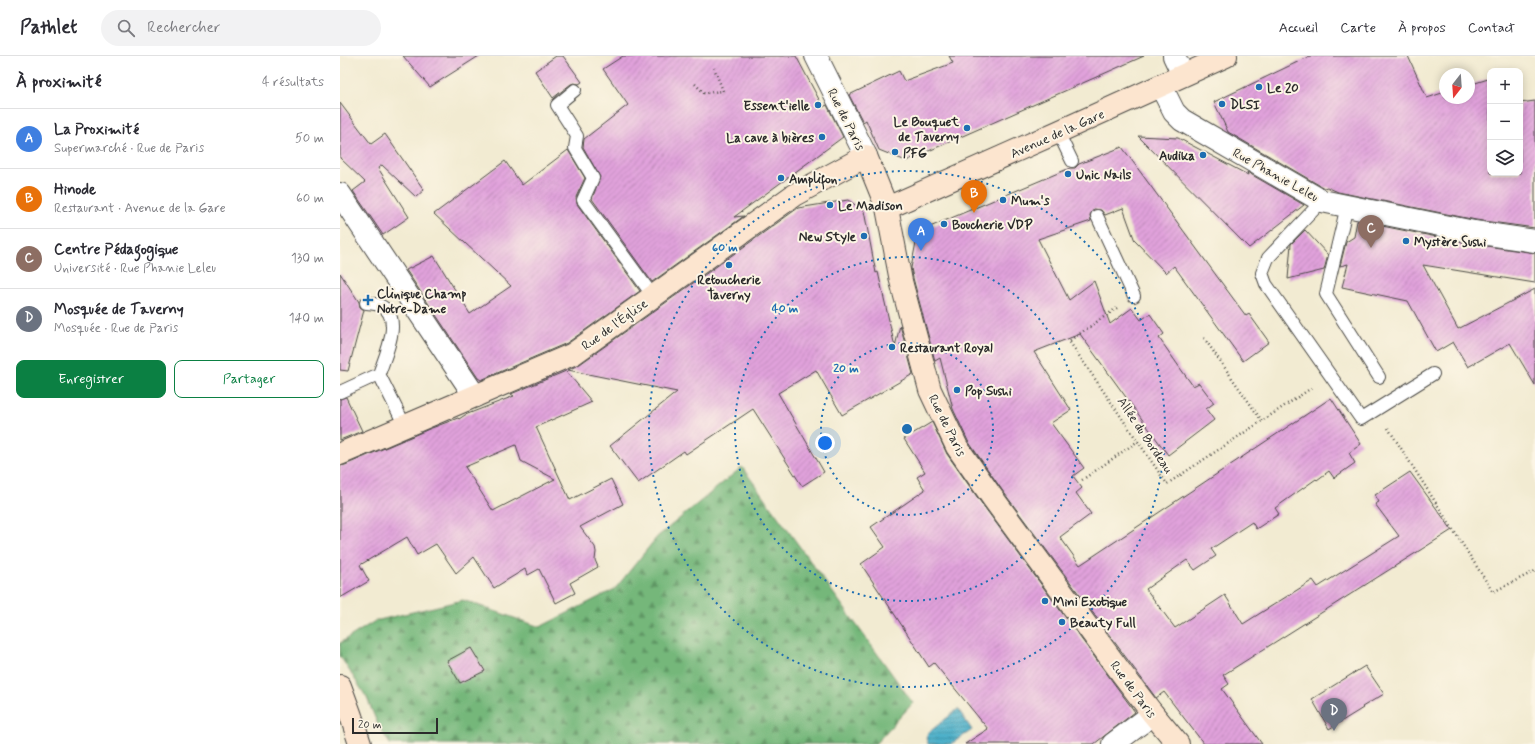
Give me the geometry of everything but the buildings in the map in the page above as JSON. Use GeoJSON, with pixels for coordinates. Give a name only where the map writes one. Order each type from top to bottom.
{"type":"FeatureCollection","features":[{"type":"Feature","properties":{"kind":"street","name":"Rue de Paris"},"geometry":{"type":"LineString","coordinates":[[816,56],[866,156],[886,208],[901,281],[930,390],[957,447],[992,498],[1153,714],[1178,744]]}},
{"type":"Feature","properties":{"kind":"street","name":"Avenue de la Gare"},"geometry":{"type":"LineString","coordinates":[[886,208],[1161,86],[1179,65],[1226,56]]}},
{"type":"Feature","properties":{"kind":"street","name":"Rue Phanie Leleu"},"geometry":{"type":"LineString","coordinates":[[1161,86],[1174,112],[1182,120],[1322,201],[1474,232],[1535,241]]}},
{"type":"Feature","properties":{"kind":"street","name":"Rue de l'Église"},"geometry":{"type":"LineString","coordinates":[[340,454],[573,354],[794,195],[866,156]]}},
{"type":"Feature","properties":{"kind":"street"},"geometry":{"type":"LineString","coordinates":[[340,194],[475,396]]}},
{"type":"Feature","properties":{"kind":"street"},"geometry":{"type":"LineString","coordinates":[[340,686],[360,744]]}},
{"type":"Feature","properties":{"kind":"street"},"geometry":{"type":"LineString","coordinates":[[1113,744],[1153,714]]}},
{"type":"Feature","properties":{"kind":"lane"},"geometry":{"type":"LineString","coordinates":[[575,90],[557,105],[577,136],[575,148],[593,178],[583,200],[654,296]]}},
{"type":"Feature","properties":{"kind":"lane"},"geometry":{"type":"LineString","coordinates":[[1058,132],[1072,161]]}},
{"type":"Feature","properties":{"kind":"lane"},"geometry":{"type":"LineString","coordinates":[[1322,201],[1268,258],[1262,273],[1266,284],[1361,419],[1433,374]]}},
{"type":"Feature","properties":{"kind":"lane"},"geometry":{"type":"LineString","coordinates":[[1347,206],[1326,294],[1379,377]]}},
{"type":"Feature","properties":{"kind":"lane"},"geometry":{"type":"LineString","coordinates":[[1097,216],[1134,296]]}},
{"type":"Feature","properties":{"kind":"lane"},"geometry":{"type":"LineString","coordinates":[[366,302],[383,307],[392,320],[390,342],[379,374],[405,426]]}},
{"type":"Feature","properties":{"kind":"lane"},"geometry":{"type":"LineString","coordinates":[[340,392],[379,374]]}},
{"type":"Feature","properties":{"kind":"path"},"geometry":{"type":"LineString","coordinates":[[694,84],[704,93],[723,91],[714,68]]}},
{"type":"Feature","properties":{"kind":"path","name":"Allée du Bordeau"},"geometry":{"type":"LineString","coordinates":[[1134,296],[1069,341],[1167,484],[1331,376]]}},
{"type":"Feature","properties":{"kind":"path"},"geometry":{"type":"LineString","coordinates":[[1204,338],[1262,421]]}},
{"type":"Feature","properties":{"kind":"path"},"geometry":{"type":"LineString","coordinates":[[1376,409],[1493,592],[1535,571]]}},
{"type":"Feature","properties":{"kind":"path"},"geometry":{"type":"LineString","coordinates":[[1082,480],[1138,441]]}},
{"type":"Feature","properties":{"kind":"green space"},"geometry":{"type":"Polygon","coordinates":[[[742,467],[913,703],[875,744],[390,744],[378,725],[367,698],[340,656],[340,643],[375,621],[463,600],[540,627],[615,589],[657,537],[742,467]]]}},
{"type":"Feature","properties":{"kind":"water"},"geometry":{"type":"Polygon","coordinates":[[[958,709],[972,730],[951,744],[928,744],[926,738],[928,733],[958,709]]]}},
{"type":"Feature","properties":{"kind":"place","name":"Le 20"},"geometry":{"type":"Point","coordinates":[1259,87]}},
{"type":"Feature","properties":{"kind":"place","name":"DLSI"},"geometry":{"type":"Point","coordinates":[1222,104]}},
{"type":"Feature","properties":{"kind":"place","name":"Essent'ielle"},"geometry":{"type":"Point","coordinates":[818,105]}},
{"type":"Feature","properties":{"kind":"place","name":"Le Bouquet de Taverny"},"geometry":{"type":"Point","coordinates":[967,128]}},
{"type":"Feature","properties":{"kind":"place","name":"La cave à bières"},"geometry":{"type":"Point","coordinates":[822,137]}},
{"type":"Feature","properties":{"kind":"place","name":"PFG"},"geometry":{"type":"Point","coordinates":[895,152]}},
{"type":"Feature","properties":{"kind":"place","name":"Audika"},"geometry":{"type":"Point","coordinates":[1203,155]}},
{"type":"Feature","properties":{"kind":"place","name":"Unic Nails"},"geometry":{"type":"Point","coordinates":[1068,174]}},
{"type":"Feature","properties":{"kind":"place","name":"Amplifon"},"geometry":{"type":"Point","coordinates":[781,178]}},
{"type":"Feature","properties":{"kind":"place","name":"Mum's"},"geometry":{"type":"Point","coordinates":[1003,200]}},
{"type":"Feature","properties":{"kind":"place","name":"Le Madison"},"geometry":{"type":"Point","coordinates":[830,205]}},
{"type":"Feature","properties":{"kind":"place","name":"Hinode"},"geometry":{"type":"Point","coordinates":[974,213]}},
{"type":"Feature","properties":{"kind":"place","name":"Boucherie VDP"},"geometry":{"type":"Point","coordinates":[944,224]}},
{"type":"Feature","properties":{"kind":"place","name":"New Style"},"geometry":{"type":"Point","coordinates":[864,236]}},
{"type":"Feature","properties":{"kind":"place","name":"Mystère Sushi"},"geometry":{"type":"Point","coordinates":[1406,241]}},
{"type":"Feature","properties":{"kind":"place","name":"Centre Pédagogique"},"geometry":{"type":"Point","coordinates":[1371,248]}},
{"type":"Feature","properties":{"kind":"place","name":"La Proximité"},"geometry":{"type":"Point","coordinates":[921,251]}},
{"type":"Feature","properties":{"kind":"place","name":"Retoucherie Taverny"},"geometry":{"type":"Point","coordinates":[729,265]}},
{"type":"Feature","properties":{"kind":"place","name":"Clinique Champ Notre-Dame"},"geometry":{"type":"Point","coordinates":[368,300]}},
{"type":"Feature","properties":{"kind":"place","name":"Restaurant Royal"},"geometry":{"type":"Point","coordinates":[892,347]}},
{"type":"Feature","properties":{"kind":"place","name":"Pop Sushi"},"geometry":{"type":"Point","coordinates":[957,390]}},
{"type":"Feature","properties":{"kind":"place","name":"Mini Exotique"},"geometry":{"type":"Point","coordinates":[1045,601]}},
{"type":"Feature","properties":{"kind":"place","name":"Beauty Full"},"geometry":{"type":"Point","coordinates":[1062,622]}},
{"type":"Feature","properties":{"kind":"place","name":"Mosquée de Taverny"},"geometry":{"type":"Point","coordinates":[1334,731]}}]}
